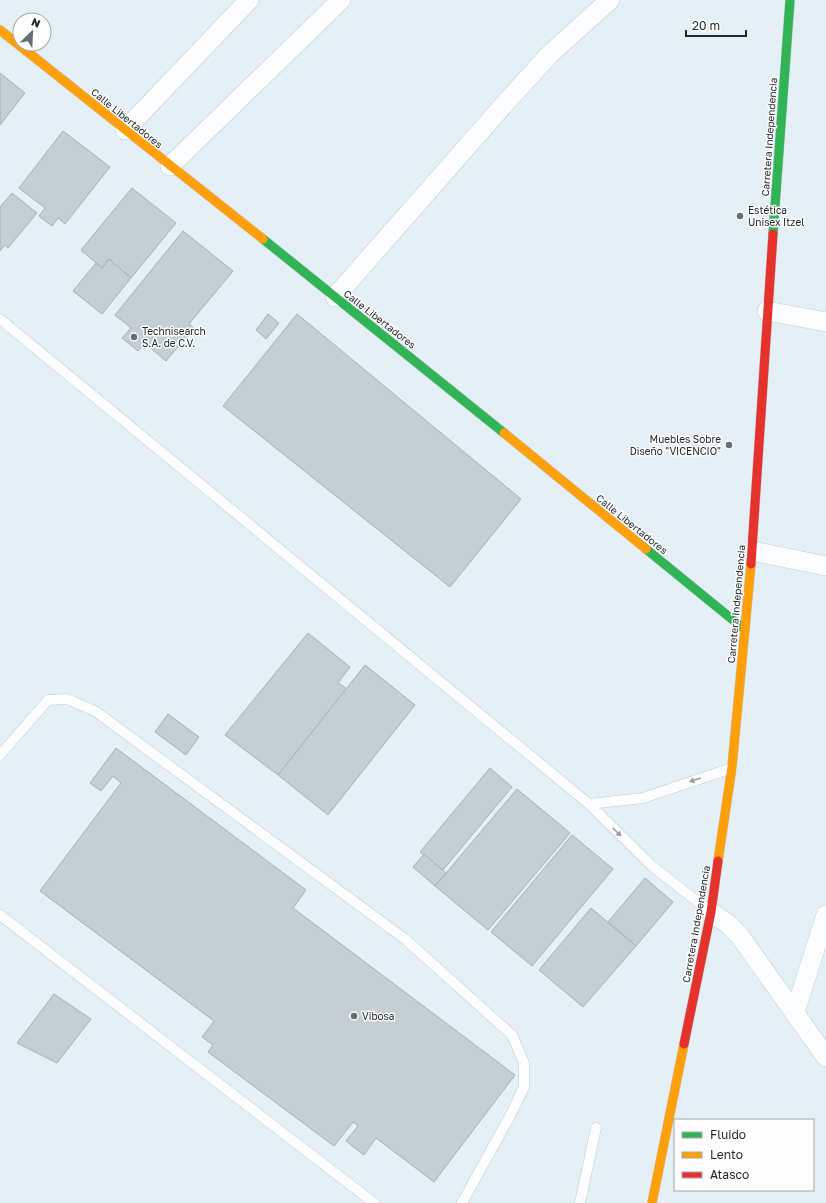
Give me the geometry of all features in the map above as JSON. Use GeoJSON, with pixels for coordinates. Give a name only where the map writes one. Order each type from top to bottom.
{"type":"FeatureCollection","features":[{"type":"Feature","properties":{"kind":"main road","name":"Carretera Independencia"},"geometry":{"type":"LineString","coordinates":[[652,1203],[711,912],[732,767],[752,550],[767,311],[790,0]]}},
{"type":"Feature","properties":{"kind":"main road","name":"Calle Libertadores"},"geometry":{"type":"LineString","coordinates":[[0,30],[460,396],[744,629]]}},
{"type":"Feature","properties":{"kind":"street"},"geometry":{"type":"LineString","coordinates":[[125,130],[249,0]]}},
{"type":"Feature","properties":{"kind":"street"},"geometry":{"type":"LineString","coordinates":[[170,166],[340,0]]}},
{"type":"Feature","properties":{"kind":"street"},"geometry":{"type":"LineString","coordinates":[[335,297],[550,54],[610,0]]}},
{"type":"Feature","properties":{"kind":"street"},"geometry":{"type":"LineString","coordinates":[[767,311],[826,322]]}},
{"type":"Feature","properties":{"kind":"street"},"geometry":{"type":"LineString","coordinates":[[752,550],[826,566]]}},
{"type":"Feature","properties":{"kind":"street"},"geometry":{"type":"LineString","coordinates":[[711,912],[728,924],[739,935],[826,1057]]}},
{"type":"Feature","properties":{"kind":"street"},"geometry":{"type":"LineString","coordinates":[[795,1012],[826,915]]}},
{"type":"Feature","properties":{"kind":"lane"},"geometry":{"type":"LineString","coordinates":[[0,319],[590,804],[652,866],[711,912]]}},
{"type":"Feature","properties":{"kind":"lane"},"geometry":{"type":"LineString","coordinates":[[0,755],[48,700],[67,699],[95,712],[405,939],[512,1035],[524,1062],[524,1087],[510,1116],[462,1203]]}},
{"type":"Feature","properties":{"kind":"lane"},"geometry":{"type":"LineString","coordinates":[[590,804],[643,798],[732,767]]}},
{"type":"Feature","properties":{"kind":"lane"},"geometry":{"type":"LineString","coordinates":[[0,915],[374,1203]]}},
{"type":"Feature","properties":{"kind":"lane"},"geometry":{"type":"LineString","coordinates":[[580,1203],[596,1128]]}},
{"type":"Feature","properties":{"kind":"building"},"geometry":{"type":"Polygon","coordinates":[[[0,73],[25,93],[0,125],[0,73]]]}},
{"type":"Feature","properties":{"kind":"building"},"geometry":{"type":"Polygon","coordinates":[[[63,131],[110,167],[65,224],[58,218],[52,226],[39,216],[45,208],[19,188],[63,131]]]}},
{"type":"Feature","properties":{"kind":"building"},"geometry":{"type":"Polygon","coordinates":[[[132,188],[176,223],[131,278],[109,259],[102,268],[81,250],[132,188]]]}},
{"type":"Feature","properties":{"kind":"building"},"geometry":{"type":"Polygon","coordinates":[[[12,193],[37,213],[8,248],[5,245],[0,251],[0,207],[12,193]]]}},
{"type":"Feature","properties":{"kind":"building"},"geometry":{"type":"Polygon","coordinates":[[[183,231],[233,271],[189,324],[194,328],[166,361],[145,343],[138,351],[122,338],[131,328],[115,315],[183,231]]]}},
{"type":"Feature","properties":{"kind":"building"},"geometry":{"type":"Polygon","coordinates":[[[109,259],[131,278],[102,314],[73,291],[96,263],[102,268],[109,259]]]}},
{"type":"Feature","properties":{"kind":"building"},"geometry":{"type":"Polygon","coordinates":[[[268,314],[279,323],[266,339],[256,330],[268,314]]]}},
{"type":"Feature","properties":{"kind":"building"},"geometry":{"type":"Polygon","coordinates":[[[297,314],[521,499],[450,587],[223,406],[297,314]]]}},
{"type":"Feature","properties":{"kind":"building"},"geometry":{"type":"Polygon","coordinates":[[[308,633],[350,667],[338,683],[347,689],[278,775],[225,735],[308,633]]]}},
{"type":"Feature","properties":{"kind":"building"},"geometry":{"type":"Polygon","coordinates":[[[365,665],[415,705],[328,815],[278,775],[365,665]]]}},
{"type":"Feature","properties":{"kind":"building"},"geometry":{"type":"Polygon","coordinates":[[[168,714],[199,737],[186,755],[155,732],[168,714]]]}},
{"type":"Feature","properties":{"kind":"building"},"geometry":{"type":"Polygon","coordinates":[[[116,748],[306,890],[293,908],[515,1075],[434,1182],[376,1138],[364,1155],[346,1141],[358,1126],[353,1122],[334,1146],[208,1052],[213,1045],[202,1037],[214,1021],[40,891],[121,783],[113,776],[101,791],[90,783],[116,748]]]}},
{"type":"Feature","properties":{"kind":"building"},"geometry":{"type":"Polygon","coordinates":[[[490,768],[512,787],[443,870],[420,852],[490,768]]]}},
{"type":"Feature","properties":{"kind":"building"},"geometry":{"type":"Polygon","coordinates":[[[517,789],[570,833],[488,930],[435,886],[517,789]]]}},
{"type":"Feature","properties":{"kind":"building"},"geometry":{"type":"Polygon","coordinates":[[[572,835],[613,869],[532,966],[491,932],[572,835]]]}},
{"type":"Feature","properties":{"kind":"building"},"geometry":{"type":"Polygon","coordinates":[[[424,854],[446,873],[435,886],[413,867],[424,854]]]}},
{"type":"Feature","properties":{"kind":"building"},"geometry":{"type":"Polygon","coordinates":[[[645,878],[673,902],[636,946],[608,922],[645,878]]]}},
{"type":"Feature","properties":{"kind":"building"},"geometry":{"type":"Polygon","coordinates":[[[591,908],[636,946],[583,1007],[539,970],[591,908]]]}},
{"type":"Feature","properties":{"kind":"building"},"geometry":{"type":"Polygon","coordinates":[[[54,994],[91,1019],[57,1063],[17,1043],[54,994]]]}},
{"type":"Feature","properties":{"kind":"traffic: fast"},"geometry":{"type":"LineString","coordinates":[[773,234],[790,0]]}},
{"type":"Feature","properties":{"kind":"traffic: fast"},"geometry":{"type":"LineString","coordinates":[[263,239],[504,433]]}},
{"type":"Feature","properties":{"kind":"traffic: fast"},"geometry":{"type":"LineString","coordinates":[[646,549],[744,629]]}},
{"type":"Feature","properties":{"kind":"traffic: slow"},"geometry":{"type":"LineString","coordinates":[[0,30],[263,239]]}},
{"type":"Feature","properties":{"kind":"traffic: slow"},"geometry":{"type":"LineString","coordinates":[[504,433],[646,549]]}},
{"type":"Feature","properties":{"kind":"traffic: slow"},"geometry":{"type":"LineString","coordinates":[[718,861],[732,767],[751,564]]}},
{"type":"Feature","properties":{"kind":"traffic: slow"},"geometry":{"type":"LineString","coordinates":[[652,1203],[684,1044]]}},
{"type":"Feature","properties":{"kind":"traffic: jam"},"geometry":{"type":"LineString","coordinates":[[751,564],[773,234]]}},
{"type":"Feature","properties":{"kind":"traffic: jam"},"geometry":{"type":"LineString","coordinates":[[684,1044],[711,912],[718,861]]}},
{"type":"Feature","properties":{"kind":"place","name":"Estética Unisex Itzel"},"geometry":{"type":"Point","coordinates":[740,216]}},
{"type":"Feature","properties":{"kind":"place","name":"Technisearch S.A. de C.V."},"geometry":{"type":"Point","coordinates":[134,337]}},
{"type":"Feature","properties":{"kind":"place","name":"Muebles Sobre Diseño \"VICENCIO\""},"geometry":{"type":"Point","coordinates":[729,445]}},
{"type":"Feature","properties":{"kind":"place","name":"Vibosa"},"geometry":{"type":"Point","coordinates":[354,1016]}}]}
